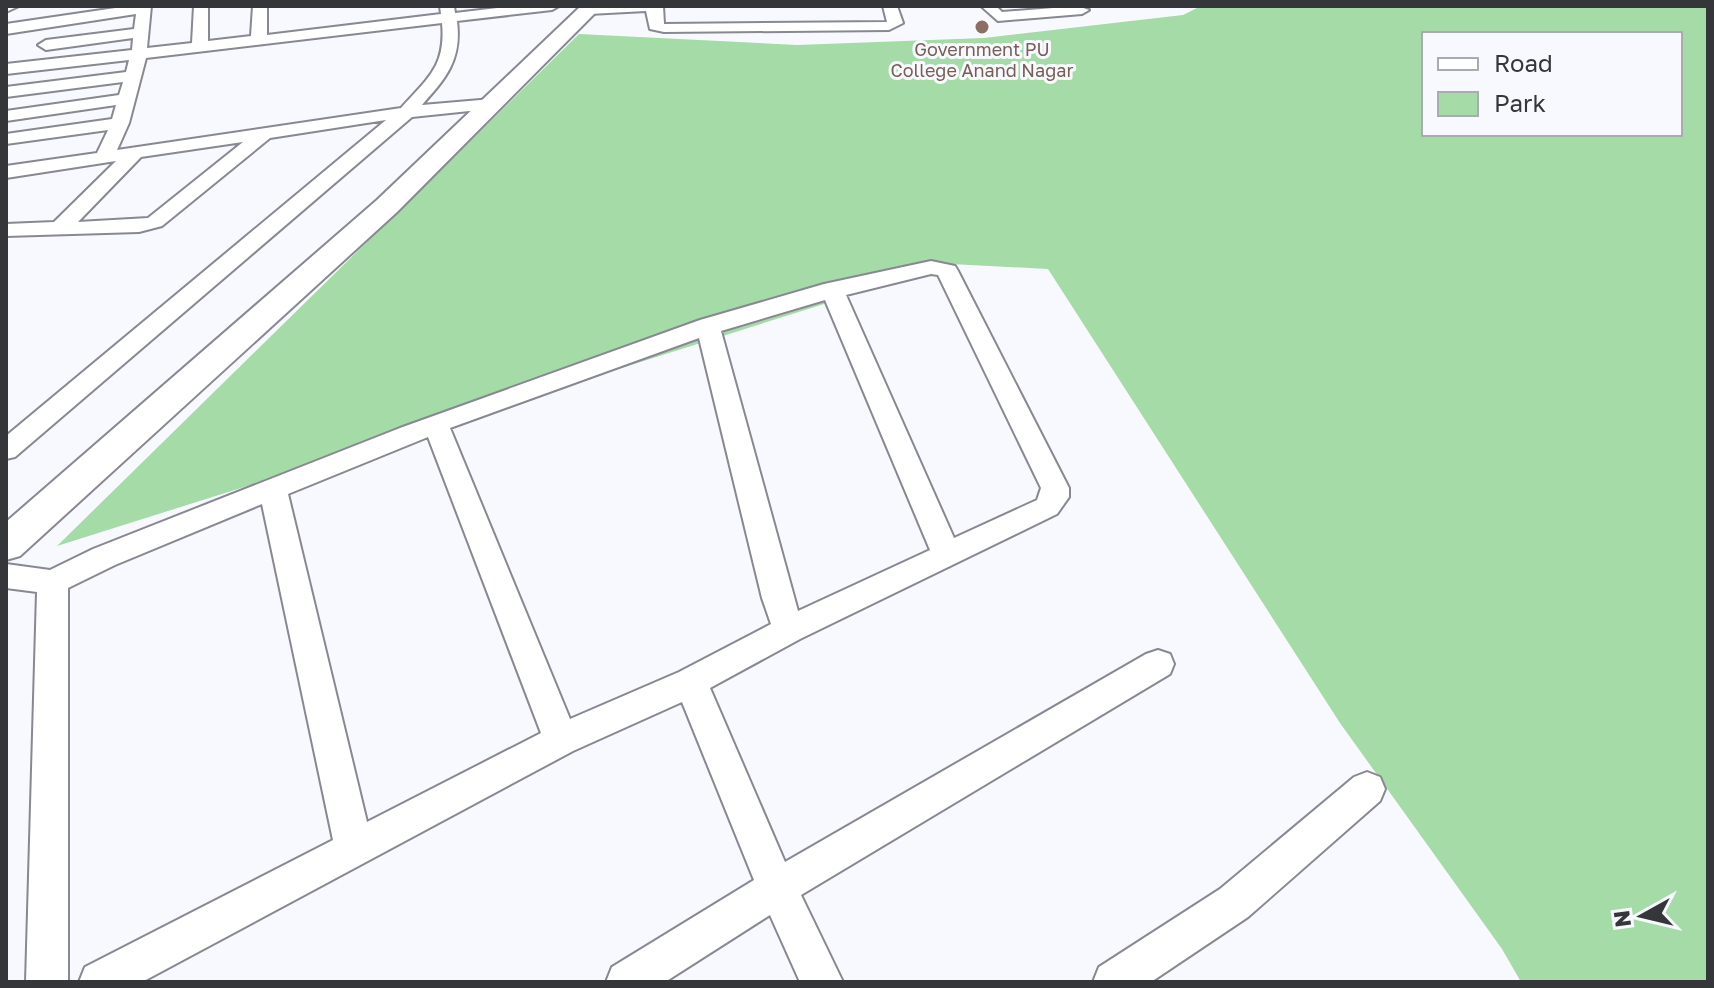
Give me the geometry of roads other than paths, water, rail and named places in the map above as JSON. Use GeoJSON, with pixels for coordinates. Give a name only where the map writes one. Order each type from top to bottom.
{"type":"FeatureCollection","features":[{"type":"Feature","properties":{"kind":"street"},"geometry":{"type":"LineString","coordinates":[[6,10],[12,6]]}},
{"type":"Feature","properties":{"kind":"street"},"geometry":{"type":"LineString","coordinates":[[200,46],[201,6]]}},
{"type":"Feature","properties":{"kind":"street"},"geometry":{"type":"LineString","coordinates":[[6,69],[259,40],[448,12],[552,6]]}},
{"type":"Feature","properties":{"kind":"street"},"geometry":{"type":"LineString","coordinates":[[11,538],[387,206],[591,8],[655,6],[655,26],[664,28],[886,27],[896,23],[890,6]]}},
{"type":"Feature","properties":{"kind":"street"},"geometry":{"type":"LineString","coordinates":[[988,6],[994,15],[1003,17],[1082,10]]}},
{"type":"Feature","properties":{"kind":"street"},"geometry":{"type":"LineString","coordinates":[[6,29],[144,7],[139,54],[120,123],[104,158]]}},
{"type":"Feature","properties":{"kind":"street"},"geometry":{"type":"LineString","coordinates":[[6,10],[32,8]]}},
{"type":"Feature","properties":{"kind":"street"},"geometry":{"type":"LineString","coordinates":[[259,40],[264,8]]}},
{"type":"Feature","properties":{"kind":"street"},"geometry":{"type":"LineString","coordinates":[[6,450],[407,112],[446,72],[452,55],[448,12]]}},
{"type":"Feature","properties":{"kind":"street"},"geometry":{"type":"LineString","coordinates":[[36,46],[140,33]]}},
{"type":"Feature","properties":{"kind":"street"},"geometry":{"type":"LineString","coordinates":[[6,92],[131,76]]}},
{"type":"Feature","properties":{"kind":"street"},"geometry":{"type":"LineString","coordinates":[[6,116],[125,99]]}},
{"type":"Feature","properties":{"kind":"street"},"geometry":{"type":"LineString","coordinates":[[6,172],[407,112],[492,104]]}},
{"type":"Feature","properties":{"kind":"street"},"geometry":{"type":"LineString","coordinates":[[6,139],[120,123]]}},
{"type":"Feature","properties":{"kind":"street"},"geometry":{"type":"LineString","coordinates":[[6,230],[130,227],[155,222],[262,136]]}},
{"type":"Feature","properties":{"kind":"street"},"geometry":{"type":"LineString","coordinates":[[61,227],[134,154]]}},
{"type":"Feature","properties":{"kind":"street"},"geometry":{"type":"LineString","coordinates":[[6,576],[53,582],[104,557],[436,425],[708,325],[832,289],[931,267],[947,271],[1055,488],[1055,497],[1047,507],[789,630],[691,682],[561,740],[100,982]]}},
{"type":"Feature","properties":{"kind":"street"},"geometry":{"type":"LineString","coordinates":[[832,289],[947,555]]}},
{"type":"Feature","properties":{"kind":"street"},"geometry":{"type":"LineString","coordinates":[[708,325],[777,598],[789,630]]}},
{"type":"Feature","properties":{"kind":"street"},"geometry":{"type":"LineString","coordinates":[[436,425],[561,740]]}},
{"type":"Feature","properties":{"kind":"street"},"geometry":{"type":"LineString","coordinates":[[273,489],[354,848]]}},
{"type":"Feature","properties":{"kind":"street"},"geometry":{"type":"LineString","coordinates":[[47,982],[53,582]]}},
{"type":"Feature","properties":{"kind":"street"},"geometry":{"type":"LineString","coordinates":[[627,982],[777,888],[1158,664]]}},
{"type":"Feature","properties":{"kind":"street"},"geometry":{"type":"LineString","coordinates":[[691,682],[777,888],[822,982]]}},
{"type":"Feature","properties":{"kind":"street"},"geometry":{"type":"LineString","coordinates":[[1114,982],[1234,903],[1367,789]]}},
{"type":"Feature","properties":{"kind":"place","name":"Government PU College Anand Nagar"},"geometry":{"type":"Point","coordinates":[982,27]}}]}
